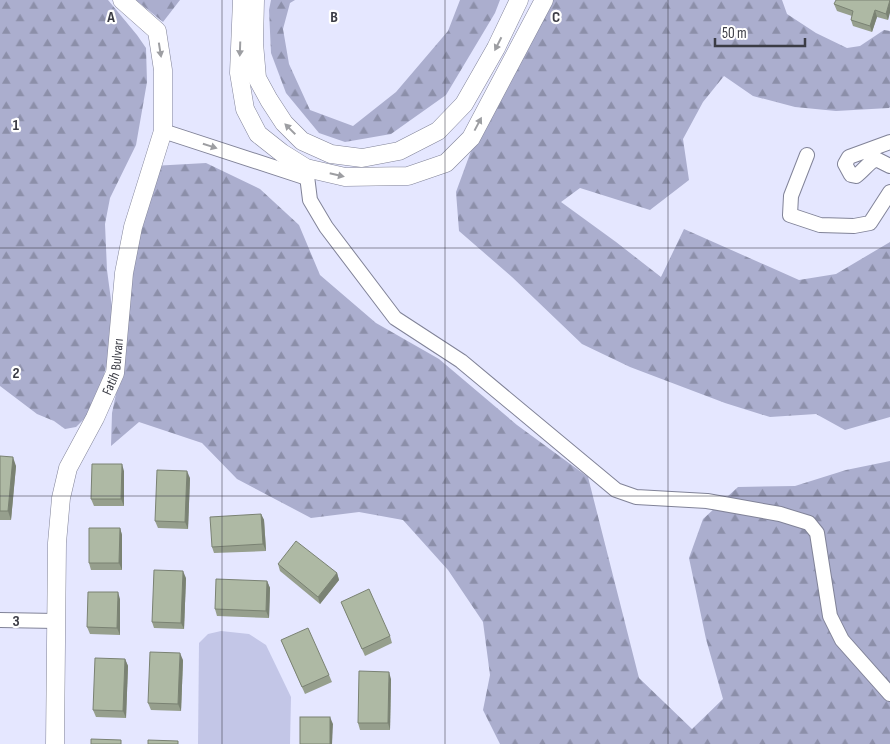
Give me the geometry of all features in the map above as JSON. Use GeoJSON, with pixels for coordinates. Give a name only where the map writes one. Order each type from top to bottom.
{"type":"FeatureCollection","features":[{"type":"Feature","properties":{"kind":"street","name":"Fatih Bulvarı"},"geometry":{"type":"LineString","coordinates":[[55,744],[57,543],[61,498],[68,468],[95,418],[115,373],[124,272],[134,227],[164,131],[163,70],[157,30],[122,0]]}},
{"type":"Feature","properties":{"kind":"street"},"geometry":{"type":"LineString","coordinates":[[242,0],[239,73],[244,108],[258,134],[307,173],[310,200],[322,220],[395,318],[461,362],[616,490],[636,497],[707,501],[780,514],[809,523],[817,533],[830,616],[842,640],[890,694]]}},
{"type":"Feature","properties":{"kind":"street"},"geometry":{"type":"LineString","coordinates":[[255,0],[254,43],[258,78],[284,123],[302,141],[331,154],[362,158],[399,152],[438,131],[464,104],[496,48],[519,0]]}},
{"type":"Feature","properties":{"kind":"street"},"geometry":{"type":"LineString","coordinates":[[164,131],[307,173],[345,177],[408,176],[446,163],[471,138],[544,0]]}},
{"type":"Feature","properties":{"kind":"street"},"geometry":{"type":"LineString","coordinates":[[890,142],[849,157],[845,164],[851,175],[856,176],[876,159],[890,166]]}},
{"type":"Feature","properties":{"kind":"street"},"geometry":{"type":"LineString","coordinates":[[807,155],[791,196],[790,215],[820,225],[854,226],[870,224],[890,192]]}},
{"type":"Feature","properties":{"kind":"street"},"geometry":{"type":"LineString","coordinates":[[0,620],[56,621]]}},
{"type":"Feature","properties":{"kind":"shaded area"},"geometry":{"type":"Polygon","coordinates":[[[221,631],[249,634],[266,645],[291,697],[290,744],[198,744],[199,643],[208,634],[221,631]]]}},
{"type":"Feature","properties":{"kind":"green space"},"geometry":{"type":"Polygon","coordinates":[[[0,0],[108,0],[146,48],[147,82],[136,145],[110,198],[105,224],[107,270],[113,315],[111,346],[103,379],[86,417],[76,427],[65,429],[54,421],[37,414],[0,386],[0,0]]]}},
{"type":"Feature","properties":{"kind":"green space"},"geometry":{"type":"Polygon","coordinates":[[[136,0],[180,0],[163,22],[136,0]]]}},
{"type":"Feature","properties":{"kind":"green space"},"geometry":{"type":"Polygon","coordinates":[[[271,0],[295,0],[290,3],[283,29],[289,64],[310,110],[353,126],[396,92],[448,31],[460,0],[500,0],[495,13],[446,95],[391,134],[345,142],[319,133],[286,93],[271,53],[269,10],[271,0]]]}},
{"type":"Feature","properties":{"kind":"green space"},"geometry":{"type":"Polygon","coordinates":[[[543,0],[782,0],[787,14],[816,33],[847,48],[860,46],[884,30],[890,31],[889,108],[836,111],[795,107],[753,96],[724,76],[703,102],[683,139],[689,180],[650,210],[580,188],[561,202],[661,277],[684,229],[799,280],[836,274],[890,242],[890,417],[845,430],[816,414],[770,417],[725,403],[630,367],[582,344],[512,277],[459,231],[456,192],[471,151],[508,79],[543,0]]]}},
{"type":"Feature","properties":{"kind":"green space"},"geometry":{"type":"Polygon","coordinates":[[[206,163],[260,189],[299,225],[320,275],[376,323],[439,359],[517,425],[588,477],[639,678],[692,729],[723,699],[706,639],[689,558],[703,519],[738,487],[795,486],[846,470],[890,461],[890,744],[500,744],[483,710],[490,675],[483,622],[448,570],[403,520],[359,512],[311,518],[237,479],[202,443],[139,422],[111,446],[112,413],[122,365],[130,285],[152,166],[206,163]]]}},
{"type":"Feature","properties":{"kind":"building"},"geometry":{"type":"Polygon","coordinates":[[[836,0],[890,0],[886,14],[875,10],[870,26],[851,20],[853,11],[834,4],[836,0]]]}},
{"type":"Feature","properties":{"kind":"building"},"geometry":{"type":"Polygon","coordinates":[[[0,456],[13,457],[8,511],[0,511],[0,456]]]}},
{"type":"Feature","properties":{"kind":"building"},"geometry":{"type":"Polygon","coordinates":[[[92,464],[122,464],[121,499],[91,499],[92,464]]]}},
{"type":"Feature","properties":{"kind":"building"},"geometry":{"type":"Polygon","coordinates":[[[157,470],[187,471],[185,522],[155,521],[157,470]]]}},
{"type":"Feature","properties":{"kind":"building"},"geometry":{"type":"Polygon","coordinates":[[[261,514],[263,544],[212,547],[210,517],[261,514]]]}},
{"type":"Feature","properties":{"kind":"building"},"geometry":{"type":"Polygon","coordinates":[[[89,528],[120,528],[119,563],[89,563],[89,528]]]}},
{"type":"Feature","properties":{"kind":"building"},"geometry":{"type":"Polygon","coordinates":[[[296,541],[337,573],[318,597],[278,564],[296,541]]]}},
{"type":"Feature","properties":{"kind":"building"},"geometry":{"type":"Polygon","coordinates":[[[154,570],[183,571],[181,623],[152,622],[154,570]]]}},
{"type":"Feature","properties":{"kind":"building"},"geometry":{"type":"Polygon","coordinates":[[[216,579],[267,581],[266,611],[215,609],[216,579]]]}},
{"type":"Feature","properties":{"kind":"building"},"geometry":{"type":"Polygon","coordinates":[[[369,589],[390,636],[362,649],[341,602],[369,589]]]}},
{"type":"Feature","properties":{"kind":"building"},"geometry":{"type":"Polygon","coordinates":[[[88,592],[118,592],[117,628],[87,627],[88,592]]]}},
{"type":"Feature","properties":{"kind":"building"},"geometry":{"type":"Polygon","coordinates":[[[308,628],[329,675],[302,687],[281,640],[308,628]]]}},
{"type":"Feature","properties":{"kind":"building"},"geometry":{"type":"Polygon","coordinates":[[[150,652],[180,653],[178,704],[148,703],[150,652]]]}},
{"type":"Feature","properties":{"kind":"building"},"geometry":{"type":"Polygon","coordinates":[[[95,658],[125,659],[123,711],[93,710],[95,658]]]}},
{"type":"Feature","properties":{"kind":"building"},"geometry":{"type":"Polygon","coordinates":[[[359,671],[389,672],[388,723],[358,723],[359,671]]]}},
{"type":"Feature","properties":{"kind":"building"},"geometry":{"type":"Polygon","coordinates":[[[300,717],[330,717],[330,744],[300,744],[300,717]]]}},
{"type":"Feature","properties":{"kind":"building"},"geometry":{"type":"Polygon","coordinates":[[[91,739],[121,740],[121,744],[91,744],[91,739]]]}},
{"type":"Feature","properties":{"kind":"building"},"geometry":{"type":"Polygon","coordinates":[[[148,740],[178,741],[178,744],[148,744],[148,740]]]}}]}
